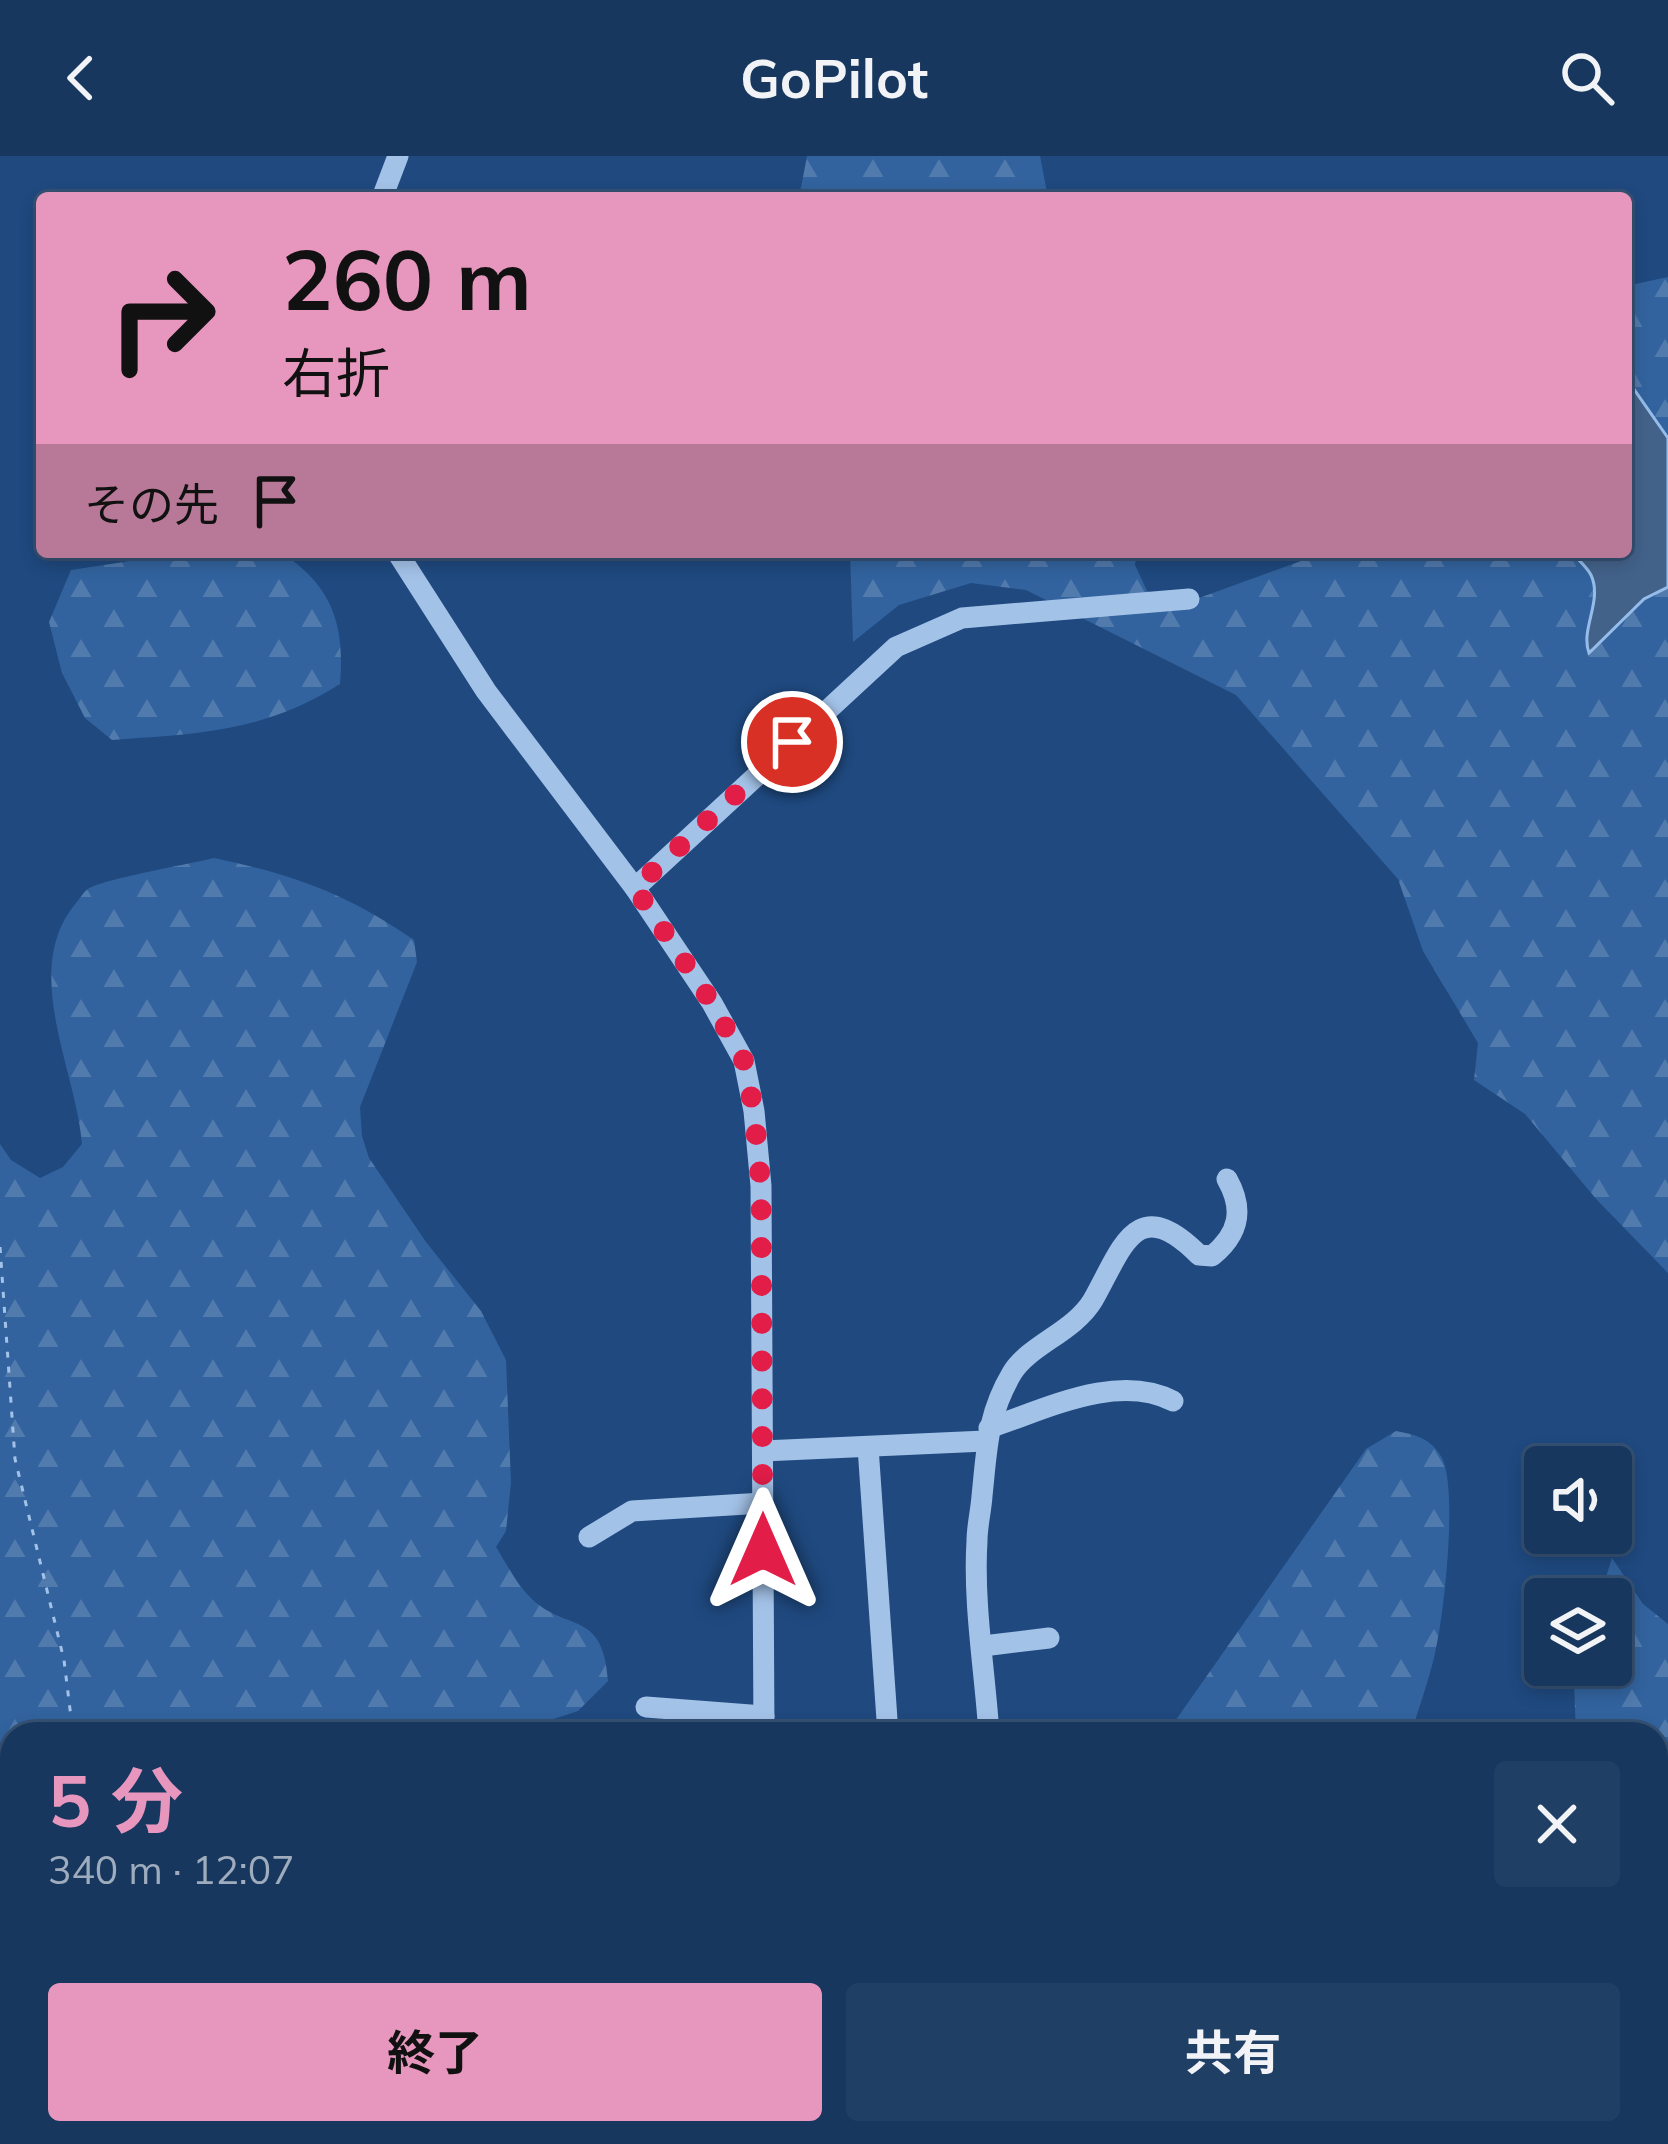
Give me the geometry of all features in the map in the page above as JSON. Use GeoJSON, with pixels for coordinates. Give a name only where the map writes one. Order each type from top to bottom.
{"type":"FeatureCollection","features":[{"type":"Feature","properties":{"kind":"street"},"geometry":{"type":"LineString","coordinates":[[384,192],[398,156]]}},
{"type":"Feature","properties":{"kind":"street"},"geometry":{"type":"LineString","coordinates":[[402,558],[486,691],[635,888],[712,1003],[744,1061],[761,1186],[764,1722]]}},
{"type":"Feature","properties":{"kind":"street"},"geometry":{"type":"LineString","coordinates":[[635,888],[896,646],[962,618],[1189,598]]}},
{"type":"Feature","properties":{"kind":"street"},"geometry":{"type":"LineString","coordinates":[[988,1722],[976,1543],[987,1434],[998,1399],[1016,1366],[1060,1336],[1091,1304],[1114,1257],[1138,1231],[1158,1225],[1175,1231],[1199,1255],[1212,1256],[1225,1246],[1237,1225],[1239,1201],[1227,1179]]}},
{"type":"Feature","properties":{"kind":"street"},"geometry":{"type":"LineString","coordinates":[[763,1451],[868,1447],[987,1434],[1096,1394],[1137,1389],[1173,1401]]}},
{"type":"Feature","properties":{"kind":"street"},"geometry":{"type":"LineString","coordinates":[[868,1447],[887,1722]]}},
{"type":"Feature","properties":{"kind":"street"},"geometry":{"type":"LineString","coordinates":[[589,1537],[632,1511],[763,1502]]}},
{"type":"Feature","properties":{"kind":"street"},"geometry":{"type":"LineString","coordinates":[[983,1646],[1049,1638]]}},
{"type":"Feature","properties":{"kind":"street"},"geometry":{"type":"LineString","coordinates":[[646,1707],[744,1722]]}},
{"type":"Feature","properties":{"kind":"path"},"geometry":{"type":"LineString","coordinates":[[0,1246],[15,1459],[64,1660],[72,1722]]}},
{"type":"Feature","properties":{"kind":"green space"},"geometry":{"type":"Polygon","coordinates":[[[807,156],[1040,156],[1047,192],[800,192],[807,156]]]}},
{"type":"Feature","properties":{"kind":"green space"},"geometry":{"type":"Polygon","coordinates":[[[1668,277],[1668,1273],[1597,1200],[1525,1114],[1474,1080],[1478,1043],[1423,951],[1398,879],[1236,695],[1026,590],[971,583],[899,605],[853,642],[850,558],[1136,558],[1147,591],[1178,602],[1309,558],[1632,558],[1632,285],[1668,277]]]}},
{"type":"Feature","properties":{"kind":"green space"},"geometry":{"type":"Polygon","coordinates":[[[150,558],[288,558],[312,578],[331,608],[340,643],[340,684],[285,712],[230,728],[112,740],[85,718],[62,673],[49,622],[71,570],[150,558]]]}},
{"type":"Feature","properties":{"kind":"green space"},"geometry":{"type":"Polygon","coordinates":[[[214,858],[318,888],[414,940],[417,962],[360,1107],[362,1136],[369,1158],[426,1242],[481,1311],[506,1360],[511,1483],[506,1531],[496,1547],[529,1596],[580,1625],[599,1642],[608,1681],[578,1711],[544,1722],[0,1722],[0,1144],[11,1160],[40,1178],[63,1167],[82,1144],[56,1020],[52,958],[60,930],[86,890],[214,858]]]}},
{"type":"Feature","properties":{"kind":"green space"},"geometry":{"type":"Polygon","coordinates":[[[1396,1431],[1422,1438],[1438,1451],[1447,1474],[1448,1554],[1439,1635],[1415,1722],[1174,1722],[1366,1449],[1396,1431]]]}},
{"type":"Feature","properties":{"kind":"green space"},"geometry":{"type":"Polygon","coordinates":[[[1612,1558],[1625,1578],[1606,1578],[1612,1558]]]}},
{"type":"Feature","properties":{"kind":"green space"},"geometry":{"type":"Polygon","coordinates":[[[1632,1588],[1643,1604],[1668,1624],[1668,1722],[1576,1722],[1574,1686],[1632,1686],[1632,1588]]]}},
{"type":"Feature","properties":{"kind":"shaded area"},"geometry":{"type":"Polygon","coordinates":[[[1633,388],[1668,438],[1668,587],[1644,599],[1589,653],[1594,585],[1577,558],[1632,558],[1633,388]]]}},
{"type":"Feature","properties":{"kind":"route"},"geometry":{"type":"LineString","coordinates":[[763,1550],[761,1186],[754,1111],[744,1061],[712,1003],[635,888],[792,742]]}}]}
